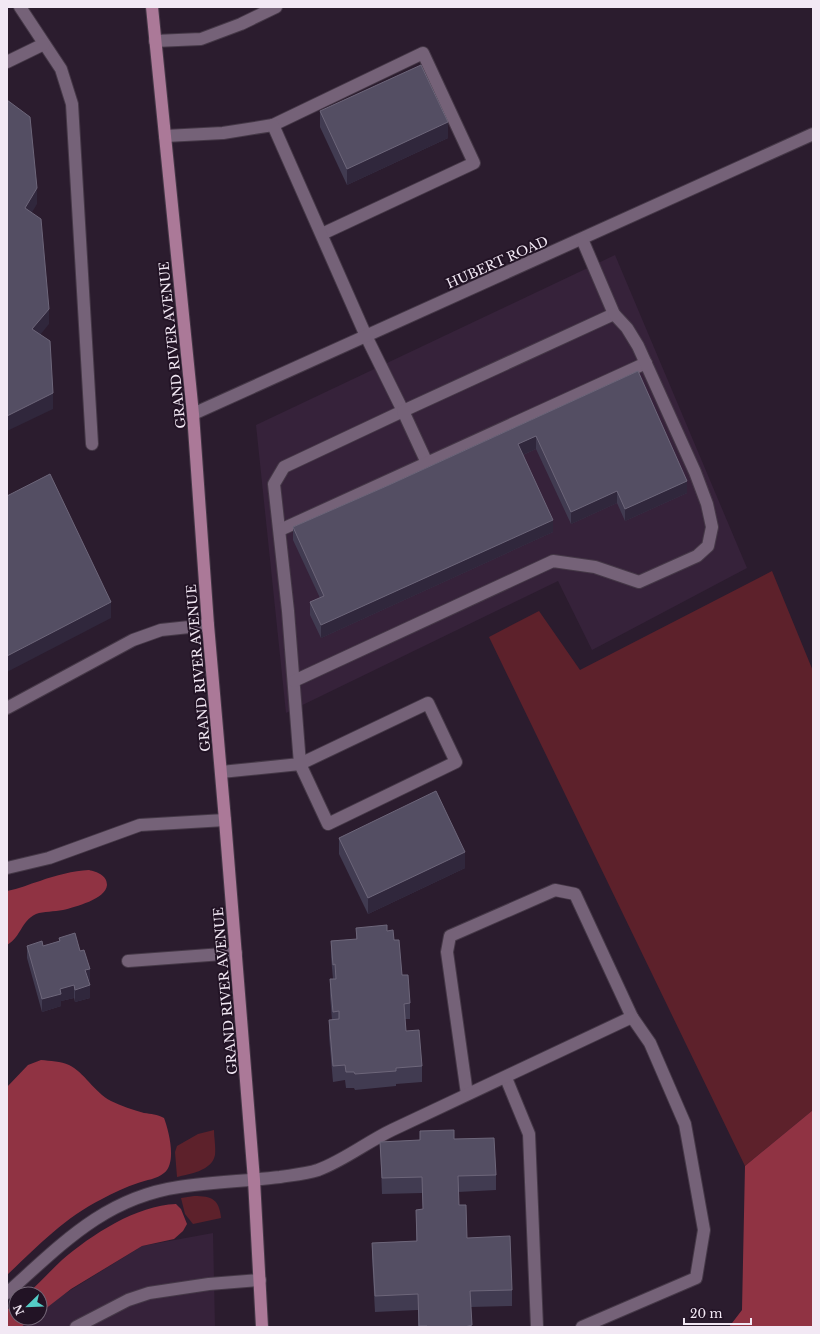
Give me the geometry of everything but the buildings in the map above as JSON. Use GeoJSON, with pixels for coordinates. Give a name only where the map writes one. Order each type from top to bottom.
{"type":"FeatureCollection","features":[{"type":"Feature","properties":{"kind":"main road","name":"GRAND RIVER AVENUE"},"geometry":{"type":"LineString","coordinates":[[152,7],[193,414],[208,625],[254,1180],[262,1327]]}},
{"type":"Feature","properties":{"kind":"street"},"geometry":{"type":"LineString","coordinates":[[20,7],[61,69],[72,104],[92,444]]}},
{"type":"Feature","properties":{"kind":"street"},"geometry":{"type":"LineString","coordinates":[[155,41],[201,39],[241,24],[276,7]]}},
{"type":"Feature","properties":{"kind":"street"},"geometry":{"type":"LineString","coordinates":[[7,62],[44,44]]}},
{"type":"Feature","properties":{"kind":"street"},"geometry":{"type":"LineString","coordinates":[[164,136],[223,133],[273,125],[423,53],[474,163],[322,234]]}},
{"type":"Feature","properties":{"kind":"street"},"geometry":{"type":"LineString","coordinates":[[273,125],[366,336],[427,463]]}},
{"type":"Feature","properties":{"kind":"street","name":"HUBERT ROAD"},"geometry":{"type":"LineString","coordinates":[[193,414],[813,134]]}},
{"type":"Feature","properties":{"kind":"street"},"geometry":{"type":"LineString","coordinates":[[294,681],[553,561],[595,567],[639,582],[698,556],[708,546],[712,527],[707,504],[695,472],[638,346],[627,328],[614,314],[582,239]]}},
{"type":"Feature","properties":{"kind":"street"},"geometry":{"type":"LineString","coordinates":[[221,772],[300,764],[428,703],[456,762],[328,824],[300,764],[288,611],[274,484],[284,467],[614,314]]}},
{"type":"Feature","properties":{"kind":"street"},"geometry":{"type":"LineString","coordinates":[[280,530],[646,362]]}},
{"type":"Feature","properties":{"kind":"street"},"geometry":{"type":"LineString","coordinates":[[7,708],[132,640],[161,630],[208,625]]}},
{"type":"Feature","properties":{"kind":"street"},"geometry":{"type":"LineString","coordinates":[[7,868],[49,858],[140,825],[225,820]]}},
{"type":"Feature","properties":{"kind":"street"},"geometry":{"type":"LineString","coordinates":[[467,1094],[447,952],[450,936],[555,890],[575,894],[632,1017],[650,1043],[685,1124],[704,1230],[696,1278],[582,1327]]}},
{"type":"Feature","properties":{"kind":"street"},"geometry":{"type":"LineString","coordinates":[[128,961],[236,953]]}},
{"type":"Feature","properties":{"kind":"street"},"geometry":{"type":"LineString","coordinates":[[7,1293],[72,1235],[90,1221],[124,1203],[141,1196],[174,1188],[305,1173],[328,1166],[374,1138],[467,1094],[506,1078],[632,1017]]}},
{"type":"Feature","properties":{"kind":"street"},"geometry":{"type":"LineString","coordinates":[[506,1078],[529,1134],[537,1327]]}},
{"type":"Feature","properties":{"kind":"street"},"geometry":{"type":"LineString","coordinates":[[76,1327],[128,1300],[149,1293],[209,1284],[260,1280]]}},
{"type":"Feature","properties":{"kind":"shaded area"},"geometry":{"type":"Polygon","coordinates":[[[615,255],[747,568],[592,650],[558,581],[286,713],[256,425],[615,255]]]}},
{"type":"Feature","properties":{"kind":"shaded area"},"geometry":{"type":"Polygon","coordinates":[[[772,571],[813,671],[813,1110],[745,1166],[489,637],[539,611],[580,670],[772,571]]]}},
{"type":"Feature","properties":{"kind":"shaded area"},"geometry":{"type":"Polygon","coordinates":[[[89,870],[103,876],[107,882],[105,890],[101,894],[89,902],[75,907],[36,914],[27,921],[16,937],[7,945],[7,891],[58,875],[89,870]]]}},
{"type":"Feature","properties":{"kind":"shaded area"},"geometry":{"type":"Polygon","coordinates":[[[41,1060],[69,1065],[80,1072],[99,1093],[119,1105],[164,1118],[170,1138],[170,1162],[168,1168],[161,1175],[115,1192],[75,1215],[40,1244],[7,1275],[7,1087],[28,1065],[41,1060]]]}},
{"type":"Feature","properties":{"kind":"shaded area"},"geometry":{"type":"Polygon","coordinates":[[[813,1110],[813,1327],[729,1327],[742,1310],[745,1166],[813,1110]]]}},
{"type":"Feature","properties":{"kind":"shaded area"},"geometry":{"type":"Polygon","coordinates":[[[214,1130],[215,1155],[213,1160],[209,1165],[199,1171],[177,1177],[175,1152],[177,1146],[198,1134],[214,1130]]]}},
{"type":"Feature","properties":{"kind":"shaded area"},"geometry":{"type":"Polygon","coordinates":[[[194,1196],[206,1197],[214,1200],[220,1212],[221,1218],[193,1224],[185,1214],[181,1198],[194,1196]]]}},
{"type":"Feature","properties":{"kind":"shaded area"},"geometry":{"type":"Polygon","coordinates":[[[176,1204],[181,1209],[187,1224],[183,1231],[174,1239],[142,1246],[71,1289],[48,1307],[48,1286],[36,1286],[62,1260],[74,1250],[115,1223],[146,1210],[176,1204]]]}},
{"type":"Feature","properties":{"kind":"shaded area"},"geometry":{"type":"Polygon","coordinates":[[[213,1233],[215,1327],[10,1327],[48,1326],[48,1304],[142,1246],[213,1233]]]}},
{"type":"Feature","properties":{"kind":"shaded area"},"geometry":{"type":"Polygon","coordinates":[[[8,1309],[8,1326],[22,1326],[7,1327],[8,1309]]]}}]}
